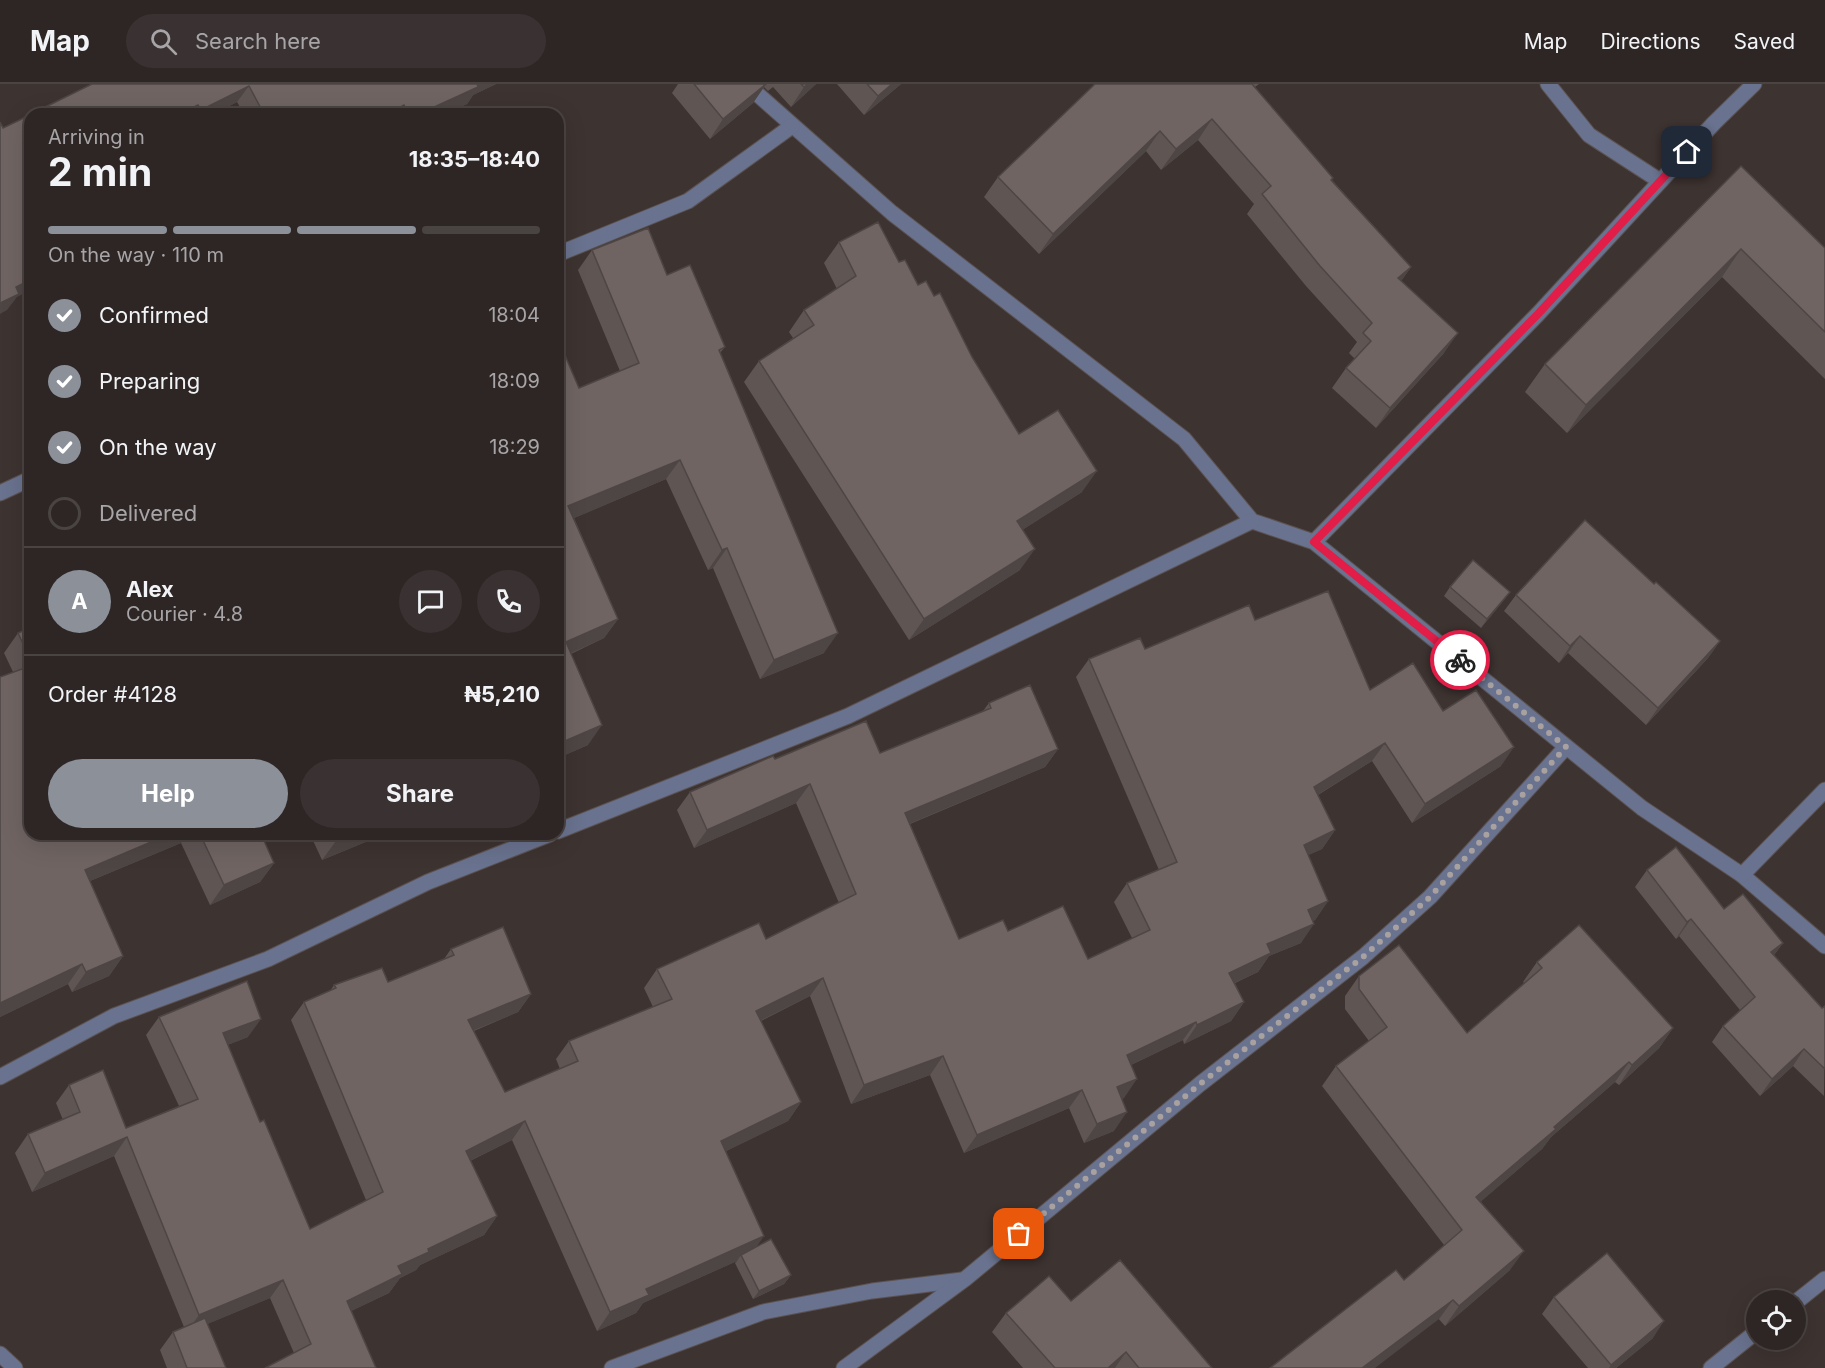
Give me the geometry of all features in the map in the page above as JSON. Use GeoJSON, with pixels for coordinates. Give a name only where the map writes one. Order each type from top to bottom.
{"type":"FeatureCollection","features":[{"type":"Feature","properties":{"kind":"street"},"geometry":{"type":"LineString","coordinates":[[746,84],[892,213],[1184,439],[1252,521],[1314,542],[1642,808],[1742,875],[1825,946]]}},
{"type":"Feature","properties":{"kind":"street"},"geometry":{"type":"LineString","coordinates":[[1548,84],[1589,135],[1660,181]]}},
{"type":"Feature","properties":{"kind":"street"},"geometry":{"type":"LineString","coordinates":[[1314,542],[1538,314],[1660,181],[1754,84]]}},
{"type":"Feature","properties":{"kind":"street"},"geometry":{"type":"LineString","coordinates":[[564,252],[688,201],[792,126]]}},
{"type":"Feature","properties":{"kind":"street"},"geometry":{"type":"LineString","coordinates":[[0,492],[24,482]]}},
{"type":"Feature","properties":{"kind":"street"},"geometry":{"type":"LineString","coordinates":[[564,829],[848,716],[1252,521]]}},
{"type":"Feature","properties":{"kind":"street"},"geometry":{"type":"LineString","coordinates":[[844,1368],[965,1279],[1200,1084],[1363,957],[1430,897],[1566,747]]}},
{"type":"Feature","properties":{"kind":"street"},"geometry":{"type":"LineString","coordinates":[[1742,875],[1825,790]]}},
{"type":"Feature","properties":{"kind":"street"},"geometry":{"type":"LineString","coordinates":[[0,1077],[114,1016],[268,959],[428,882],[535,840]]}},
{"type":"Feature","properties":{"kind":"street"},"geometry":{"type":"LineString","coordinates":[[612,1368],[763,1312],[872,1291],[965,1279]]}},
{"type":"Feature","properties":{"kind":"street"},"geometry":{"type":"LineString","coordinates":[[1806,1294],[1825,1279]]}},
{"type":"Feature","properties":{"kind":"street"},"geometry":{"type":"LineString","coordinates":[[1711,1368],[1746,1340]]}},
{"type":"Feature","properties":{"kind":"street"},"geometry":{"type":"LineString","coordinates":[[0,1354],[15,1368]]}},
{"type":"Feature","properties":{"kind":"building"},"geometry":{"type":"Polygon","coordinates":[[[92,84],[477,84],[478,87],[432,108],[405,108],[404,105],[398,108],[261,108],[249,86],[205,108],[200,108],[198,105],[192,108],[43,108],[92,84]]]}},
{"type":"Feature","properties":{"kind":"building"},"geometry":{"type":"Polygon","coordinates":[[[694,84],[766,84],[723,119],[694,84]]]}},
{"type":"Feature","properties":{"kind":"building"},"geometry":{"type":"Polygon","coordinates":[[[867,84],[892,84],[878,96],[867,84]]]}},
{"type":"Feature","properties":{"kind":"building"},"geometry":{"type":"Polygon","coordinates":[[[1095,84],[1252,84],[1333,178],[1331,180],[1411,267],[1398,278],[1458,333],[1390,408],[1346,368],[1371,341],[1363,333],[1372,323],[1320,266],[1262,194],[1271,186],[1212,119],[1176,149],[1160,131],[1053,234],[998,177],[1095,84]]]}},
{"type":"Feature","properties":{"kind":"building"},"geometry":{"type":"Polygon","coordinates":[[[24,118],[24,283],[16,287],[19,294],[0,303],[0,122],[3,128],[24,118]]]}},
{"type":"Feature","properties":{"kind":"building"},"geometry":{"type":"Polygon","coordinates":[[[1741,166],[1825,248],[1825,332],[1741,249],[1586,405],[1545,364],[1741,166]]]}},
{"type":"Feature","properties":{"kind":"building"},"geometry":{"type":"Polygon","coordinates":[[[878,222],[899,262],[905,260],[918,285],[926,281],[934,296],[940,293],[972,357],[1019,434],[1058,410],[1097,471],[1017,521],[1035,549],[924,619],[759,361],[814,325],[804,310],[856,276],[839,242],[878,222]]]}},
{"type":"Feature","properties":{"kind":"building"},"geometry":{"type":"Polygon","coordinates":[[[648,228],[667,275],[690,265],[725,347],[719,350],[838,633],[774,660],[727,548],[722,550],[680,460],[568,506],[618,619],[566,642],[602,725],[564,741],[564,353],[579,388],[639,363],[592,250],[648,228]]]}},
{"type":"Feature","properties":{"kind":"building"},"geometry":{"type":"Polygon","coordinates":[[[1585,520],[1720,641],[1658,708],[1580,636],[1570,646],[1516,595],[1585,520]]]}},
{"type":"Feature","properties":{"kind":"building"},"geometry":{"type":"Polygon","coordinates":[[[1473,560],[1510,592],[1487,619],[1450,587],[1473,560]]]}},
{"type":"Feature","properties":{"kind":"building"},"geometry":{"type":"Polygon","coordinates":[[[1328,591],[1370,690],[1413,663],[1443,711],[1476,690],[1514,747],[1425,804],[1385,743],[1314,787],[1335,830],[1304,845],[1328,901],[1308,910],[1314,924],[1267,944],[1271,953],[1229,973],[1244,1002],[1127,1055],[1137,1079],[1117,1087],[1127,1112],[1097,1124],[1082,1090],[977,1135],[943,1056],[864,1085],[823,978],[756,1011],[801,1102],[721,1141],[764,1236],[646,1289],[649,1295],[610,1312],[525,1121],[466,1151],[497,1216],[398,1266],[402,1274],[347,1301],[376,1368],[265,1368],[311,1344],[283,1280],[199,1315],[127,1137],[45,1173],[28,1134],[80,1112],[69,1085],[103,1070],[126,1128],[198,1099],[159,1017],[247,981],[261,1019],[223,1033],[260,1122],[264,1120],[310,1229],[383,1192],[304,1002],[336,988],[334,985],[382,968],[388,982],[454,955],[451,949],[503,927],[531,994],[468,1020],[505,1092],[578,1061],[569,1041],[672,999],[657,969],[759,923],[766,939],[856,894],[810,784],[707,830],[690,792],[773,756],[775,759],[866,721],[880,753],[991,708],[989,703],[1030,685],[1058,749],[905,813],[959,939],[1003,920],[1008,931],[1063,906],[1088,959],[1150,930],[1127,883],[1177,862],[1089,659],[1140,638],[1145,649],[1249,605],[1255,620],[1328,591]]]}},
{"type":"Feature","properties":{"kind":"building"},"geometry":{"type":"Polygon","coordinates":[[[24,630],[24,646],[18,633],[24,630]]]}},
{"type":"Feature","properties":{"kind":"building"},"geometry":{"type":"Polygon","coordinates":[[[24,668],[24,840],[156,840],[85,870],[123,956],[86,972],[82,964],[0,1003],[0,677],[24,668]]]}},
{"type":"Feature","properties":{"kind":"building"},"geometry":{"type":"Polygon","coordinates":[[[203,840],[264,840],[274,863],[224,885],[203,840]]]}},
{"type":"Feature","properties":{"kind":"building"},"geometry":{"type":"Polygon","coordinates":[[[1676,847],[1724,909],[1743,894],[1783,943],[1771,952],[1822,1008],[1825,1006],[1825,1069],[1804,1049],[1772,1079],[1723,1026],[1755,997],[1691,919],[1687,922],[1647,870],[1676,847]]]}},
{"type":"Feature","properties":{"kind":"building"},"geometry":{"type":"Polygon","coordinates":[[[1579,925],[1673,1028],[1632,1065],[1629,1062],[1554,1127],[1556,1129],[1476,1197],[1524,1251],[1459,1306],[1453,1300],[1362,1368],[1270,1368],[1396,1270],[1404,1280],[1462,1230],[1336,1066],[1387,1027],[1359,989],[1359,976],[1399,945],[1467,1033],[1542,968],[1537,962],[1579,925]]]}},
{"type":"Feature","properties":{"kind":"building"},"geometry":{"type":"Polygon","coordinates":[[[771,1239],[791,1275],[759,1291],[741,1255],[771,1239]]]}},
{"type":"Feature","properties":{"kind":"building"},"geometry":{"type":"Polygon","coordinates":[[[1607,1253],[1664,1321],[1611,1365],[1554,1297],[1607,1253]]]}},
{"type":"Feature","properties":{"kind":"building"},"geometry":{"type":"Polygon","coordinates":[[[1120,1260],[1212,1368],[1139,1368],[1126,1352],[1108,1368],[1055,1368],[1006,1313],[1049,1276],[1071,1301],[1120,1260]]]}},
{"type":"Feature","properties":{"kind":"building"},"geometry":{"type":"Polygon","coordinates":[[[205,1318],[226,1368],[187,1368],[173,1332],[205,1318]]]}},
{"type":"Feature","properties":{"kind":"way so far"},"geometry":{"type":"LineString","coordinates":[[1019,1234],[1200,1084],[1363,957],[1430,897],[1566,747],[1460,660]]}},
{"type":"Feature","properties":{"kind":"route"},"geometry":{"type":"LineString","coordinates":[[1460,660],[1314,542],[1538,314],[1687,152]]}}]}
